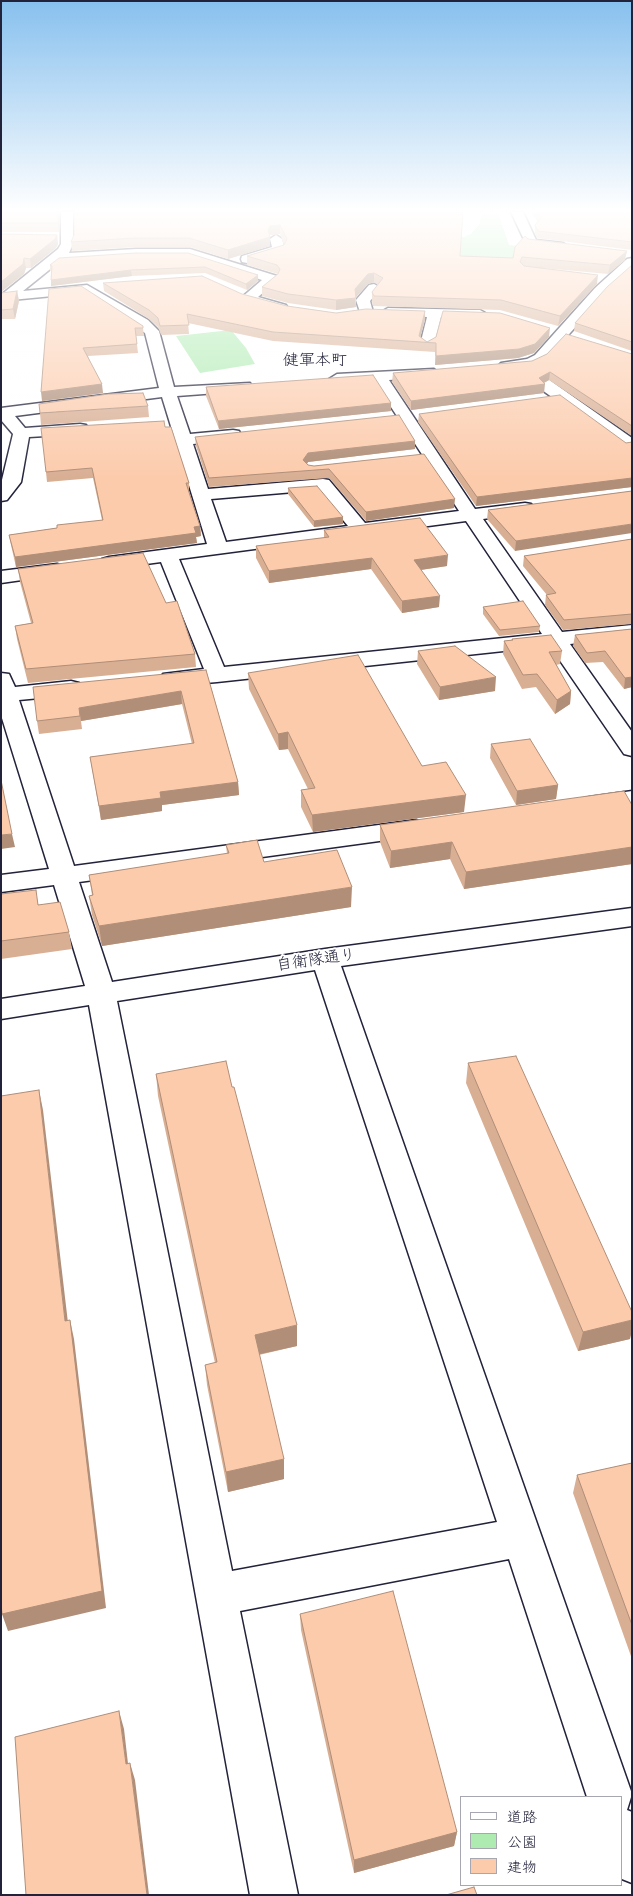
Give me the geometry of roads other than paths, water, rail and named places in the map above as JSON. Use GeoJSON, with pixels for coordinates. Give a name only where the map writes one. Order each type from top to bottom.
{"type":"FeatureCollection","features":[{"type":"Feature","properties":{"kind":"street"},"geometry":{"type":"LineString","coordinates":[[105,300],[143,323],[152,331],[168,392],[218,548]]}},
{"type":"Feature","properties":{"kind":"street"},"geometry":{"type":"LineString","coordinates":[[257,300],[297,311]]}},
{"type":"Feature","properties":{"kind":"street"},"geometry":{"type":"LineString","coordinates":[[363,300],[366,312]]}},
{"type":"Feature","properties":{"kind":"street"},"geometry":{"type":"LineString","coordinates":[[488,368],[518,365],[540,358],[596,300]]}},
{"type":"Feature","properties":{"kind":"street"},"geometry":{"type":"LineString","coordinates":[[351,314],[366,312],[491,316]]}},
{"type":"Feature","properties":{"kind":"street"},"geometry":{"type":"LineString","coordinates":[[427,345],[435,313]]}},
{"type":"Feature","properties":{"kind":"street"},"geometry":{"type":"LineString","coordinates":[[546,329],[580,341]]}},
{"type":"Feature","properties":{"kind":"street"},"geometry":{"type":"LineString","coordinates":[[518,365],[629,443]]}},
{"type":"Feature","properties":{"kind":"street"},"geometry":{"type":"LineString","coordinates":[[322,380],[449,371]]}},
{"type":"Feature","properties":{"kind":"street"},"geometry":{"type":"LineString","coordinates":[[379,376],[404,417],[471,515],[512,560],[558,640],[632,749]]}},
{"type":"Feature","properties":{"kind":"street"},"geometry":{"type":"LineString","coordinates":[[2,412],[168,392],[264,384]]}},
{"type":"Feature","properties":{"kind":"street"},"geometry":{"type":"LineString","coordinates":[[543,400],[563,397]]}},
{"type":"Feature","properties":{"kind":"street"},"geometry":{"type":"LineString","coordinates":[[2,412],[21,433]]}},
{"type":"Feature","properties":{"kind":"street"},"geometry":{"type":"LineString","coordinates":[[386,419],[424,414]]}},
{"type":"Feature","properties":{"kind":"street"},"geometry":{"type":"LineString","coordinates":[[159,424],[178,422]]}},
{"type":"Feature","properties":{"kind":"street"},"geometry":{"type":"LineString","coordinates":[[21,433],[100,428]]}},
{"type":"Feature","properties":{"kind":"street"},"geometry":{"type":"LineString","coordinates":[[1,496],[12,482],[21,433]]}},
{"type":"Feature","properties":{"kind":"street"},"geometry":{"type":"LineString","coordinates":[[184,440],[248,433]]}},
{"type":"Feature","properties":{"kind":"street"},"geometry":{"type":"LineString","coordinates":[[410,457],[430,455]]}},
{"type":"Feature","properties":{"kind":"street"},"geometry":{"type":"LineString","coordinates":[[314,468],[323,484],[361,530]]}},
{"type":"Feature","properties":{"kind":"street"},"geometry":{"type":"LineString","coordinates":[[200,495],[323,484]]}},
{"type":"Feature","properties":{"kind":"street"},"geometry":{"type":"LineString","coordinates":[[1,577],[547,505]]}},
{"type":"Feature","properties":{"kind":"street"},"geometry":{"type":"LineString","coordinates":[[168,555],[217,674]]}},
{"type":"Feature","properties":{"kind":"street"},"geometry":{"type":"LineString","coordinates":[[150,681],[632,631]]}},
{"type":"Feature","properties":{"kind":"street"},"geometry":{"type":"LineString","coordinates":[[92,686],[3,689],[101,992],[274,1895]]}},
{"type":"Feature","properties":{"kind":"street"},"geometry":{"type":"LineString","coordinates":[[563,808],[632,798]]}},
{"type":"Feature","properties":{"kind":"street"},"geometry":{"type":"LineString","coordinates":[[1,884],[436,825]]}},
{"type":"Feature","properties":{"kind":"street","name":"自衛隊通り"},"geometry":{"type":"LineString","coordinates":[[1,1008],[326,959],[632,917]]}},
{"type":"Feature","properties":{"kind":"street"},"geometry":{"type":"LineString","coordinates":[[326,959],[520,1537],[610,1796]]}},
{"type":"Feature","properties":{"kind":"street"},"geometry":{"type":"LineString","coordinates":[[216,1595],[520,1537]]}},
{"type":"Feature","properties":{"kind":"street"},"geometry":{"type":"LineString","coordinates":[[623,1834],[632,1860]]}},
{"type":"Feature","properties":{"kind":"district","name":"健軍本町"},"geometry":{"type":"Point","coordinates":[315,360]}}]}
